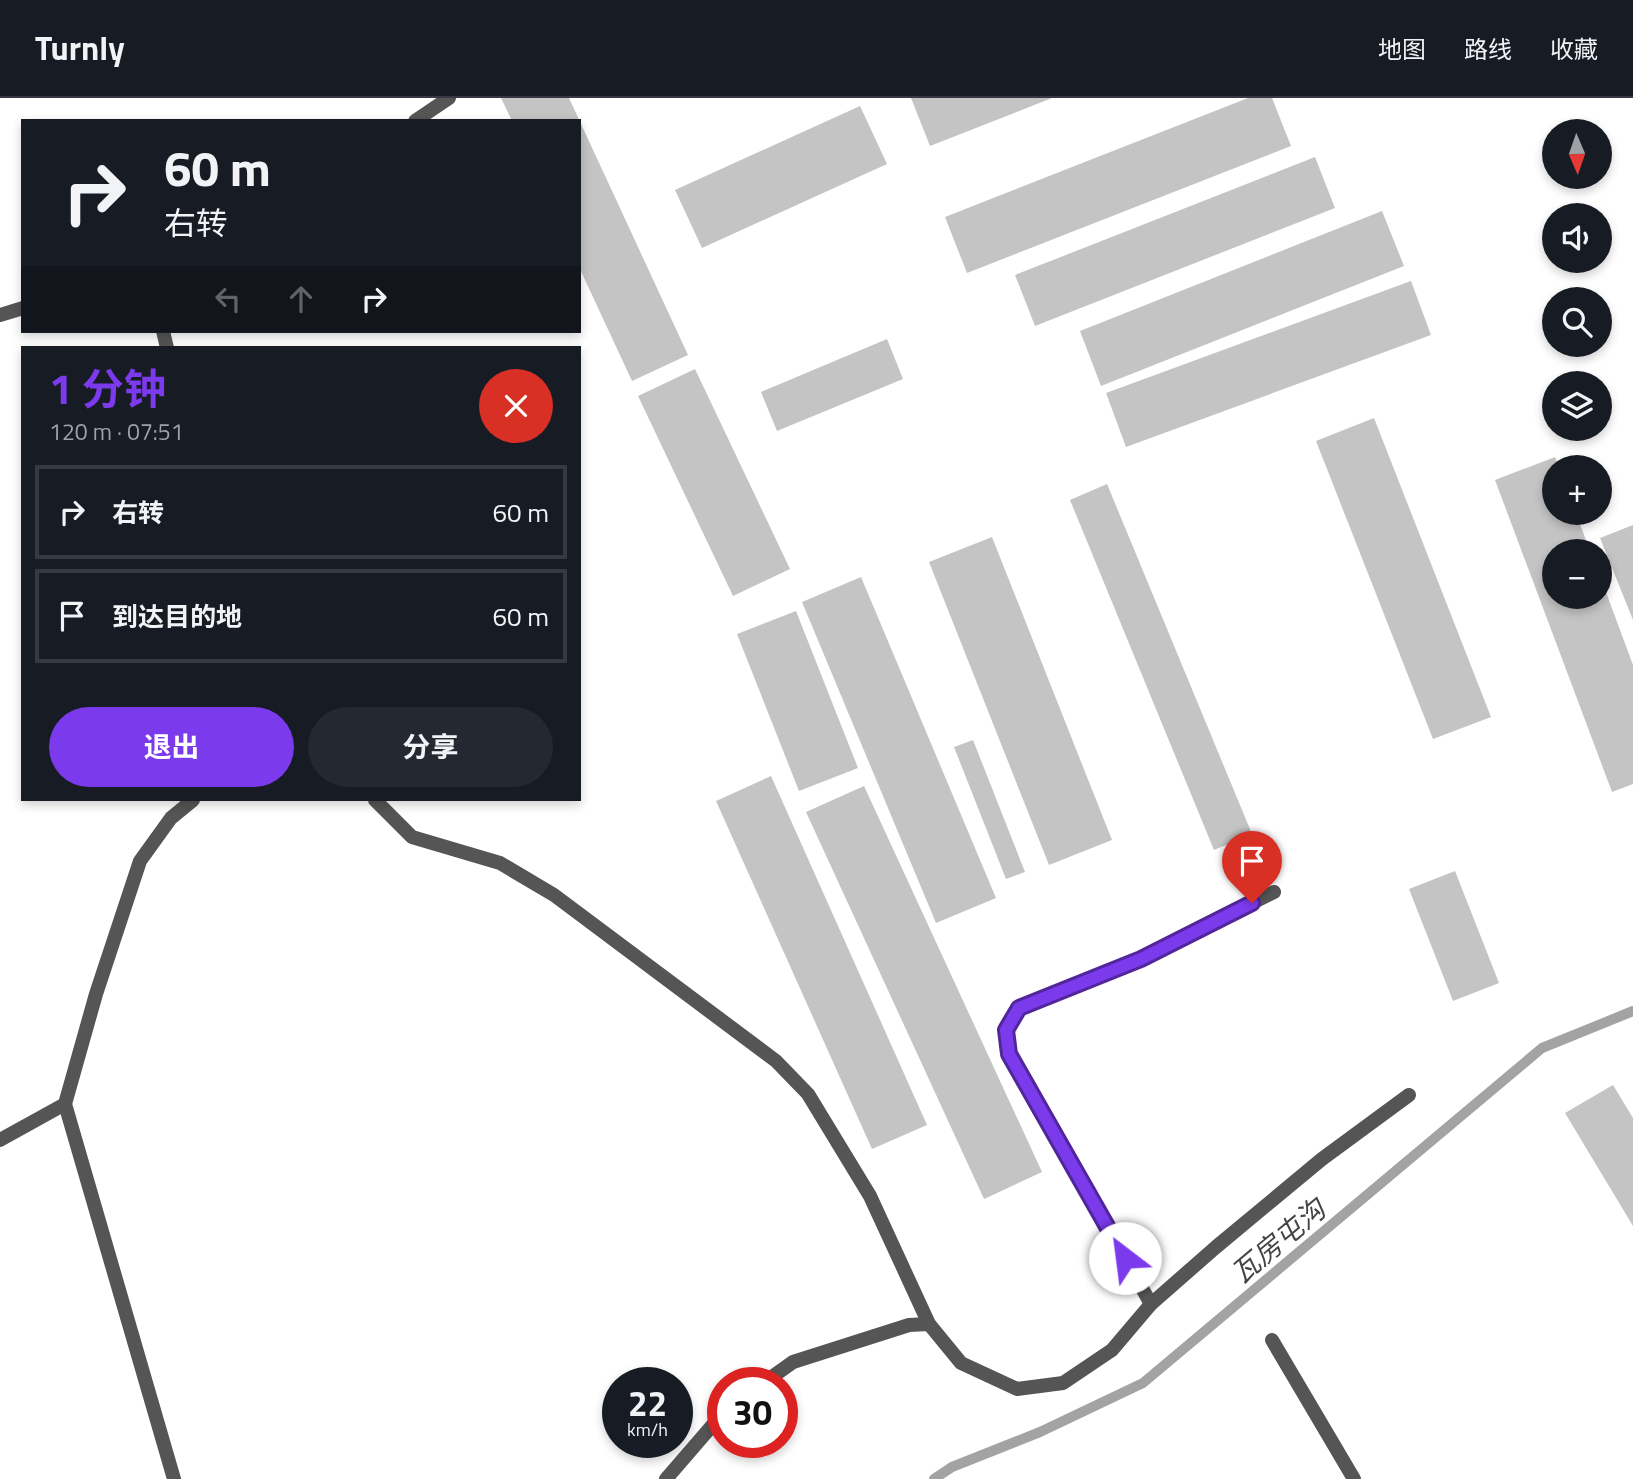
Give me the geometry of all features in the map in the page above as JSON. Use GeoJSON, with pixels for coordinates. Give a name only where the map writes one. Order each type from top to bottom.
{"type":"FeatureCollection","features":[{"type":"Feature","properties":{"kind":"street"},"geometry":{"type":"LineString","coordinates":[[418,119],[449,98]]}},
{"type":"Feature","properties":{"kind":"street"},"geometry":{"type":"LineString","coordinates":[[0,315],[21,309]]}},
{"type":"Feature","properties":{"kind":"street"},"geometry":{"type":"LineString","coordinates":[[174,1479],[65,1104],[96,994],[140,861],[171,818],[192,801]]}},
{"type":"Feature","properties":{"kind":"street"},"geometry":{"type":"LineString","coordinates":[[376,801],[412,837],[500,863],[554,895],[776,1060],[808,1094],[870,1196],[929,1324],[961,1363],[1017,1389],[1063,1383],[1112,1350],[1151,1304],[1322,1158],[1409,1095]]}},
{"type":"Feature","properties":{"kind":"street"},"geometry":{"type":"LineString","coordinates":[[1151,1304],[1009,1054],[1006,1030],[1019,1008],[1141,959],[1274,892]]}},
{"type":"Feature","properties":{"kind":"street"},"geometry":{"type":"LineString","coordinates":[[0,1140],[65,1104]]}},
{"type":"Feature","properties":{"kind":"street"},"geometry":{"type":"LineString","coordinates":[[787,1367],[909,1325],[929,1324]]}},
{"type":"Feature","properties":{"kind":"street"},"geometry":{"type":"LineString","coordinates":[[1272,1340],[1354,1479]]}},
{"type":"Feature","properties":{"kind":"street"},"geometry":{"type":"LineString","coordinates":[[666,1479],[707,1432]]}},
{"type":"Feature","properties":{"kind":"building"},"geometry":{"type":"Polygon","coordinates":[[[501,98],[569,98],[579,119],[511,119],[501,98]]]}},
{"type":"Feature","properties":{"kind":"building"},"geometry":{"type":"Polygon","coordinates":[[[911,98],[1052,98],[930,146],[911,98]]]}},
{"type":"Feature","properties":{"kind":"building"},"geometry":{"type":"Polygon","coordinates":[[[1248,98],[1272,98],[1291,146],[967,273],[945,217],[1248,98]]]}},
{"type":"Feature","properties":{"kind":"building"},"geometry":{"type":"Polygon","coordinates":[[[860,106],[887,164],[702,248],[675,190],[860,106]]]}},
{"type":"Feature","properties":{"kind":"building"},"geometry":{"type":"Polygon","coordinates":[[[581,124],[688,355],[632,381],[581,271],[581,124]]]}},
{"type":"Feature","properties":{"kind":"building"},"geometry":{"type":"Polygon","coordinates":[[[1315,157],[1335,208],[1035,326],[1015,275],[1315,157]]]}},
{"type":"Feature","properties":{"kind":"building"},"geometry":{"type":"Polygon","coordinates":[[[1382,211],[1404,266],[1101,386],[1080,331],[1382,211]]]}},
{"type":"Feature","properties":{"kind":"building"},"geometry":{"type":"Polygon","coordinates":[[[1411,281],[1431,335],[1126,447],[1106,393],[1411,281]]]}},
{"type":"Feature","properties":{"kind":"building"},"geometry":{"type":"Polygon","coordinates":[[[887,339],[903,379],[777,431],[761,392],[887,339]]]}},
{"type":"Feature","properties":{"kind":"building"},"geometry":{"type":"Polygon","coordinates":[[[695,369],[790,569],[733,596],[638,396],[695,369]]]}},
{"type":"Feature","properties":{"kind":"building"},"geometry":{"type":"Polygon","coordinates":[[[1374,418],[1491,717],[1433,739],[1316,441],[1374,418]]]}},
{"type":"Feature","properties":{"kind":"building"},"geometry":{"type":"Polygon","coordinates":[[[1542,462],[1542,525],[1580,525],[1586,539],[1542,539],[1542,605],[1495,480],[1542,462]]]}},
{"type":"Feature","properties":{"kind":"building"},"geometry":{"type":"Polygon","coordinates":[[[1107,484],[1252,834],[1214,850],[1070,500],[1107,484]]]}},
{"type":"Feature","properties":{"kind":"building"},"geometry":{"type":"Polygon","coordinates":[[[1633,525],[1633,620],[1612,568],[1612,539],[1600,538],[1633,525]]]}},
{"type":"Feature","properties":{"kind":"building"},"geometry":{"type":"Polygon","coordinates":[[[992,537],[1112,840],[1049,865],[929,562],[992,537]]]}},
{"type":"Feature","properties":{"kind":"building"},"geometry":{"type":"Polygon","coordinates":[[[861,577],[996,898],[936,923],[802,602],[861,577]]]}},
{"type":"Feature","properties":{"kind":"building"},"geometry":{"type":"Polygon","coordinates":[[[1612,608],[1633,665],[1633,784],[1612,792],[1543,609],[1612,608]]]}},
{"type":"Feature","properties":{"kind":"building"},"geometry":{"type":"Polygon","coordinates":[[[796,611],[858,768],[799,791],[737,634],[796,611]]]}},
{"type":"Feature","properties":{"kind":"building"},"geometry":{"type":"Polygon","coordinates":[[[973,740],[1025,872],[1006,879],[954,747],[973,740]]]}},
{"type":"Feature","properties":{"kind":"building"},"geometry":{"type":"Polygon","coordinates":[[[771,776],[927,1125],[872,1149],[716,801],[771,776]]]}},
{"type":"Feature","properties":{"kind":"building"},"geometry":{"type":"Polygon","coordinates":[[[864,786],[1042,1172],[984,1199],[806,812],[864,786]]]}},
{"type":"Feature","properties":{"kind":"building"},"geometry":{"type":"Polygon","coordinates":[[[1455,871],[1499,983],[1453,1001],[1409,889],[1455,871]]]}},
{"type":"Feature","properties":{"kind":"building"},"geometry":{"type":"Polygon","coordinates":[[[1613,1085],[1633,1118],[1633,1226],[1565,1113],[1613,1085]]]}},
{"type":"Feature","properties":{"kind":"waterway","name":"瓦房屯沟"},"geometry":{"type":"LineString","coordinates":[[934,1479],[952,1467],[1040,1432],[1143,1383],[1542,1048],[1633,1011]]}},
{"type":"Feature","properties":{"kind":"route"},"geometry":{"type":"LineString","coordinates":[[1125,1258],[1009,1054],[1006,1030],[1019,1008],[1141,959],[1252,903]]}}]}
